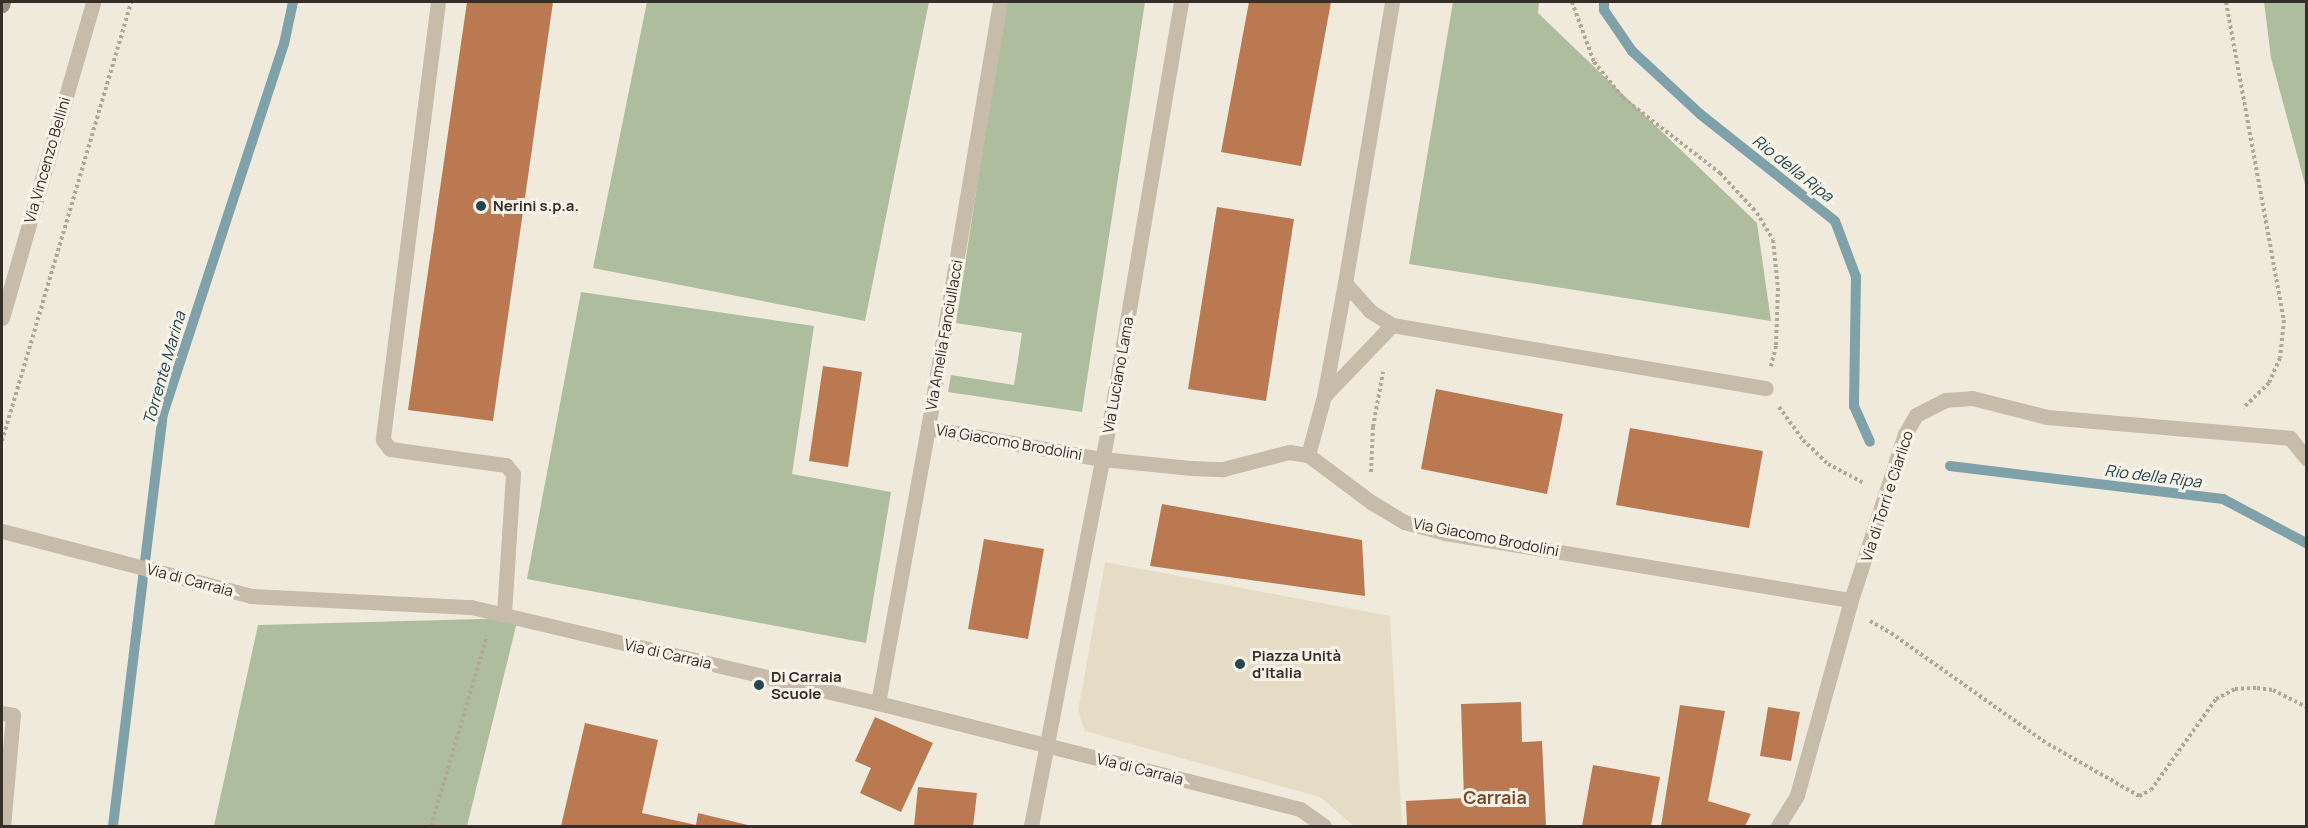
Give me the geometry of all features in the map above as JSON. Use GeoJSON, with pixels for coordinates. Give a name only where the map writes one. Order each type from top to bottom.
{"type":"FeatureCollection","features":[{"type":"Feature","properties":{"kind":"street","name":"Via Vincenzo Bellini"},"geometry":{"type":"LineString","coordinates":[[2,318],[93,2]]}},
{"type":"Feature","properties":{"kind":"street"},"geometry":{"type":"LineString","coordinates":[[438,2],[383,440],[390,449],[506,465],[513,474],[499,614]]}},
{"type":"Feature","properties":{"kind":"street","name":"Via Amelia Fanciullacci"},"geometry":{"type":"LineString","coordinates":[[878,703],[928,428],[1000,2]]}},
{"type":"Feature","properties":{"kind":"street","name":"Via Luciano Lama"},"geometry":{"type":"LineString","coordinates":[[1031,826],[1102,459],[1181,2]]}},
{"type":"Feature","properties":{"kind":"street"},"geometry":{"type":"LineString","coordinates":[[1308,455],[1324,396],[1345,283],[1392,2]]}},
{"type":"Feature","properties":{"kind":"street"},"geometry":{"type":"LineString","coordinates":[[1345,283],[1371,311],[1392,324],[1766,388]]}},
{"type":"Feature","properties":{"kind":"street"},"geometry":{"type":"LineString","coordinates":[[1324,396],[1392,324]]}},
{"type":"Feature","properties":{"kind":"street","name":"Via di Torri e Ciarlico"},"geometry":{"type":"LineString","coordinates":[[1778,826],[1797,795],[1850,605],[1905,434],[1916,415],[1946,400],[1972,398],[2047,417],[2290,438],[2307,458]]}},
{"type":"Feature","properties":{"kind":"street","name":"Via Giacomo Brodolini"},"geometry":{"type":"LineString","coordinates":[[928,428],[1102,459],[1222,469],[1288,452],[1308,455],[1371,502],[1404,522],[1445,533],[1850,605]]}},
{"type":"Feature","properties":{"kind":"street","name":"Via di Carraia"},"geometry":{"type":"LineString","coordinates":[[4,531],[251,596],[460,606],[499,614],[878,703],[1300,809],[1324,826]]}},
{"type":"Feature","properties":{"kind":"street"},"geometry":{"type":"LineString","coordinates":[[2,712],[13,715],[3,826]]}},
{"type":"Feature","properties":{"kind":"path"},"geometry":{"type":"LineString","coordinates":[[2,441],[130,2]]}},
{"type":"Feature","properties":{"kind":"path"},"geometry":{"type":"LineString","coordinates":[[1572,2],[1594,62],[1623,98],[1720,173],[1757,213],[1773,240],[1778,288],[1776,346],[1766,388],[1803,440],[1828,464],[1854,480],[1886,492]]}},
{"type":"Feature","properties":{"kind":"path"},"geometry":{"type":"LineString","coordinates":[[2226,2],[2284,320],[2280,358],[2269,382],[2243,408],[2233,421],[2228,433]]}},
{"type":"Feature","properties":{"kind":"path"},"geometry":{"type":"LineString","coordinates":[[1371,502],[1374,427],[1383,371]]}},
{"type":"Feature","properties":{"kind":"path"},"geometry":{"type":"LineString","coordinates":[[1850,605],[2048,744],[2139,796],[2151,790],[2216,699],[2235,689],[2257,688],[2273,690],[2307,707]]}},
{"type":"Feature","properties":{"kind":"path"},"geometry":{"type":"LineString","coordinates":[[431,826],[499,614]]}},
{"type":"Feature","properties":{"kind":"green space"},"geometry":{"type":"Polygon","coordinates":[[[647,2],[929,2],[865,321],[593,268],[647,2]]]}},
{"type":"Feature","properties":{"kind":"green space"},"geometry":{"type":"Polygon","coordinates":[[[1005,2],[1145,2],[1082,412],[948,392],[951,375],[1014,385],[1022,333],[956,323],[1005,2]]]}},
{"type":"Feature","properties":{"kind":"green space"},"geometry":{"type":"Polygon","coordinates":[[[1453,2],[1539,2],[1538,13],[1757,223],[1771,321],[1409,264],[1453,2]]]}},
{"type":"Feature","properties":{"kind":"green space"},"geometry":{"type":"Polygon","coordinates":[[[2264,2],[2306,2],[2306,188],[2271,58],[2264,2]]]}},
{"type":"Feature","properties":{"kind":"green space"},"geometry":{"type":"Polygon","coordinates":[[[581,292],[814,326],[792,474],[891,492],[866,643],[527,579],[581,292]]]}},
{"type":"Feature","properties":{"kind":"green space"},"geometry":{"type":"Polygon","coordinates":[[[518,618],[467,826],[214,826],[258,625],[518,618]]]}},
{"type":"Feature","properties":{"kind":"shaded area","name":"Piazza Unità d'Italia"},"geometry":{"type":"Polygon","coordinates":[[[1105,562],[1390,616],[1402,826],[1354,826],[1320,797],[1085,731],[1078,711],[1105,562]]]}},
{"type":"Feature","properties":{"kind":"building","name":"Nerini s.p.a."},"geometry":{"type":"Polygon","coordinates":[[[467,2],[553,2],[493,421],[408,410],[467,2]]]}},
{"type":"Feature","properties":{"kind":"building"},"geometry":{"type":"Polygon","coordinates":[[[1249,2],[1331,2],[1301,166],[1221,152],[1249,2]]]}},
{"type":"Feature","properties":{"kind":"building"},"geometry":{"type":"Polygon","coordinates":[[[1217,207],[1294,219],[1266,401],[1188,389],[1217,207]]]}},
{"type":"Feature","properties":{"kind":"building"},"geometry":{"type":"Polygon","coordinates":[[[823,366],[862,372],[848,467],[809,461],[823,366]]]}},
{"type":"Feature","properties":{"kind":"building"},"geometry":{"type":"Polygon","coordinates":[[[1436,389],[1563,414],[1547,494],[1421,469],[1436,389]]]}},
{"type":"Feature","properties":{"kind":"building"},"geometry":{"type":"Polygon","coordinates":[[[1630,428],[1763,451],[1749,528],[1616,505],[1630,428]]]}},
{"type":"Feature","properties":{"kind":"building"},"geometry":{"type":"Polygon","coordinates":[[[1162,504],[1362,540],[1365,596],[1150,566],[1162,504]]]}},
{"type":"Feature","properties":{"kind":"building"},"geometry":{"type":"Polygon","coordinates":[[[984,539],[1044,549],[1028,639],[968,629],[984,539]]]}},
{"type":"Feature","properties":{"kind":"building"},"geometry":{"type":"Polygon","coordinates":[[[1521,702],[1522,742],[1542,741],[1546,826],[1407,826],[1406,801],[1464,798],[1461,704],[1521,702]]]}},
{"type":"Feature","properties":{"kind":"building"},"geometry":{"type":"Polygon","coordinates":[[[1680,705],[1725,711],[1708,801],[1751,814],[1745,826],[1661,826],[1680,705]]]}},
{"type":"Feature","properties":{"kind":"building"},"geometry":{"type":"Polygon","coordinates":[[[1768,707],[1800,712],[1791,761],[1760,756],[1768,707]]]}},
{"type":"Feature","properties":{"kind":"building"},"geometry":{"type":"Polygon","coordinates":[[[875,717],[933,743],[901,812],[860,793],[871,768],[855,761],[875,717]]]}},
{"type":"Feature","properties":{"kind":"building"},"geometry":{"type":"Polygon","coordinates":[[[585,723],[658,740],[642,813],[696,825],[698,813],[752,826],[561,826],[585,723]]]}},
{"type":"Feature","properties":{"kind":"building"},"geometry":{"type":"Polygon","coordinates":[[[1593,765],[1660,777],[1651,826],[1582,826],[1593,765]]]}},
{"type":"Feature","properties":{"kind":"building"},"geometry":{"type":"Polygon","coordinates":[[[918,787],[977,793],[973,826],[914,826],[918,787]]]}},
{"type":"Feature","properties":{"kind":"waterway","name":"Torrente Marina"},"geometry":{"type":"LineString","coordinates":[[113,826],[163,414],[284,44],[293,2]]}},
{"type":"Feature","properties":{"kind":"waterway","name":"Rio della Ripa"},"geometry":{"type":"LineString","coordinates":[[1604,2],[1604,10],[1632,51],[1700,114],[1835,221],[1856,277],[1854,406],[1870,442]]}},
{"type":"Feature","properties":{"kind":"waterway","name":"Rio della Ripa"},"geometry":{"type":"LineString","coordinates":[[1950,466],[2223,499],[2306,543]]}},
{"type":"Feature","properties":{"kind":"place","name":"Nerini s.p.a."},"geometry":{"type":"Point","coordinates":[481,206]}},
{"type":"Feature","properties":{"kind":"place","name":"Piazza Unità d'Italia"},"geometry":{"type":"Point","coordinates":[1240,664]}},
{"type":"Feature","properties":{"kind":"place","name":"Di Carraia Scuole"},"geometry":{"type":"Point","coordinates":[759,685]}},
{"type":"Feature","properties":{"kind":"district","name":"Carraia"},"geometry":{"type":"Point","coordinates":[1495,797]}}]}
